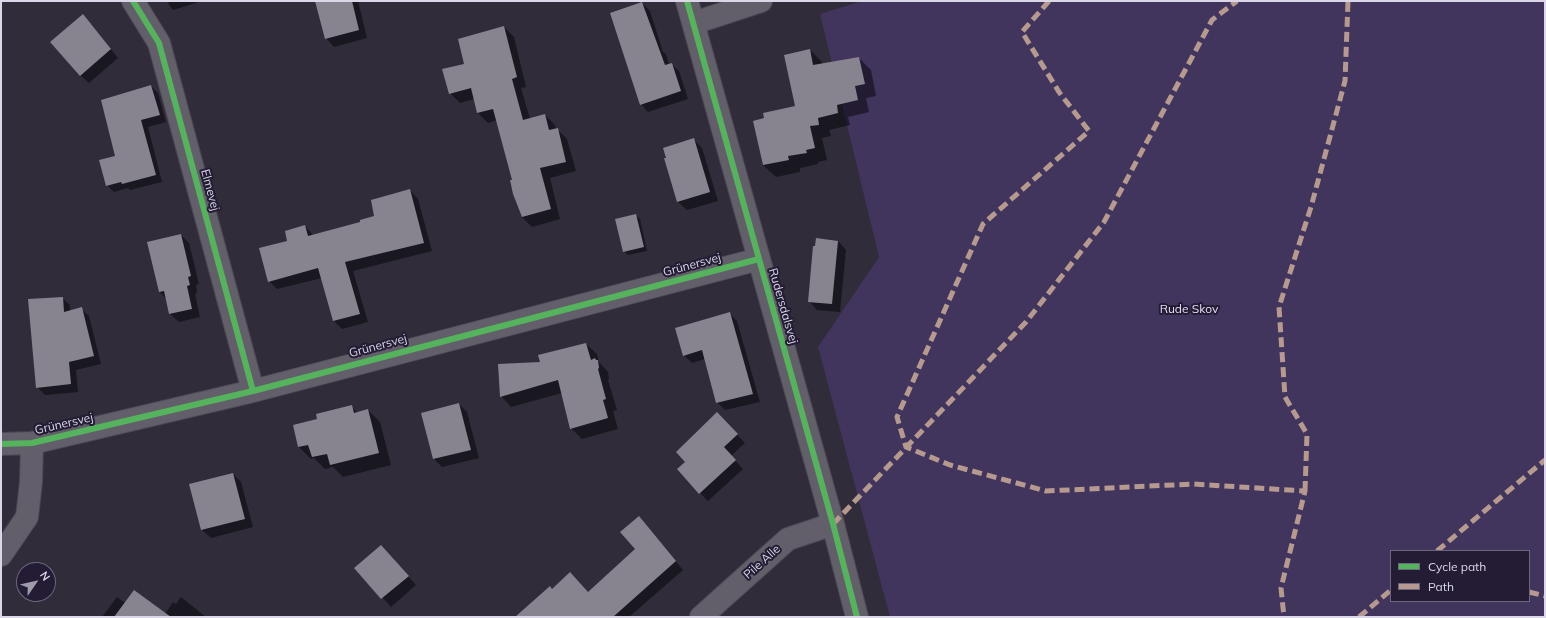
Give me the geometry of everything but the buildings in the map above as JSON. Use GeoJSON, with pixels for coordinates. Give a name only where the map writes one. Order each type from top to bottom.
{"type":"FeatureCollection","features":[{"type":"Feature","properties":{"kind":"street","name":"Elmevej"},"geometry":{"type":"LineString","coordinates":[[133,1],[159,43],[253,391]]}},
{"type":"Feature","properties":{"kind":"street","name":"Rudersdalsvej"},"geometry":{"type":"LineString","coordinates":[[687,1],[833,524],[857,617]]}},
{"type":"Feature","properties":{"kind":"street"},"geometry":{"type":"LineString","coordinates":[[694,23],[761,1]]}},
{"type":"Feature","properties":{"kind":"street","name":"Grünersvej"},"geometry":{"type":"LineString","coordinates":[[1,444],[32,443],[253,391],[759,259]]}},
{"type":"Feature","properties":{"kind":"street"},"geometry":{"type":"LineString","coordinates":[[1,555],[27,517],[31,482],[32,443]]}},
{"type":"Feature","properties":{"kind":"street","name":"Pile Alle"},"geometry":{"type":"LineString","coordinates":[[701,617],[788,538],[833,524]]}},
{"type":"Feature","properties":{"kind":"green space","name":"Rude Skov"},"geometry":{"type":"Polygon","coordinates":[[[862,1],[1545,1],[1545,617],[890,617],[818,347],[879,257],[820,14],[862,1]]]}},
{"type":"Feature","properties":{"kind":"marked path"},"geometry":{"type":"LineString","coordinates":[[1049,1],[1022,32],[1059,92],[1089,131],[983,224],[897,417],[906,447],[950,465],[1046,491],[1193,484],[1305,491],[1281,588],[1284,617]]}},
{"type":"Feature","properties":{"kind":"marked path"},"geometry":{"type":"LineString","coordinates":[[833,524],[1026,322],[1104,222],[1212,20],[1237,1]]}},
{"type":"Feature","properties":{"kind":"marked path"},"geometry":{"type":"LineString","coordinates":[[1305,491],[1307,434],[1285,397],[1279,307],[1311,207],[1345,81],[1348,1]]}},
{"type":"Feature","properties":{"kind":"marked path"},"geometry":{"type":"LineString","coordinates":[[1438,550],[1545,460]]}},
{"type":"Feature","properties":{"kind":"marked path"},"geometry":{"type":"LineString","coordinates":[[1359,617],[1390,591]]}},
{"type":"Feature","properties":{"kind":"marked path"},"geometry":{"type":"LineString","coordinates":[[1530,592],[1545,596]]}},
{"type":"Feature","properties":{"kind":"cycle path"},"geometry":{"type":"LineString","coordinates":[[133,1],[159,43],[253,391]]}},
{"type":"Feature","properties":{"kind":"cycle path"},"geometry":{"type":"LineString","coordinates":[[687,1],[833,524],[857,617]]}},
{"type":"Feature","properties":{"kind":"cycle path"},"geometry":{"type":"LineString","coordinates":[[1,444],[32,443],[253,391],[759,259]]}}]}
